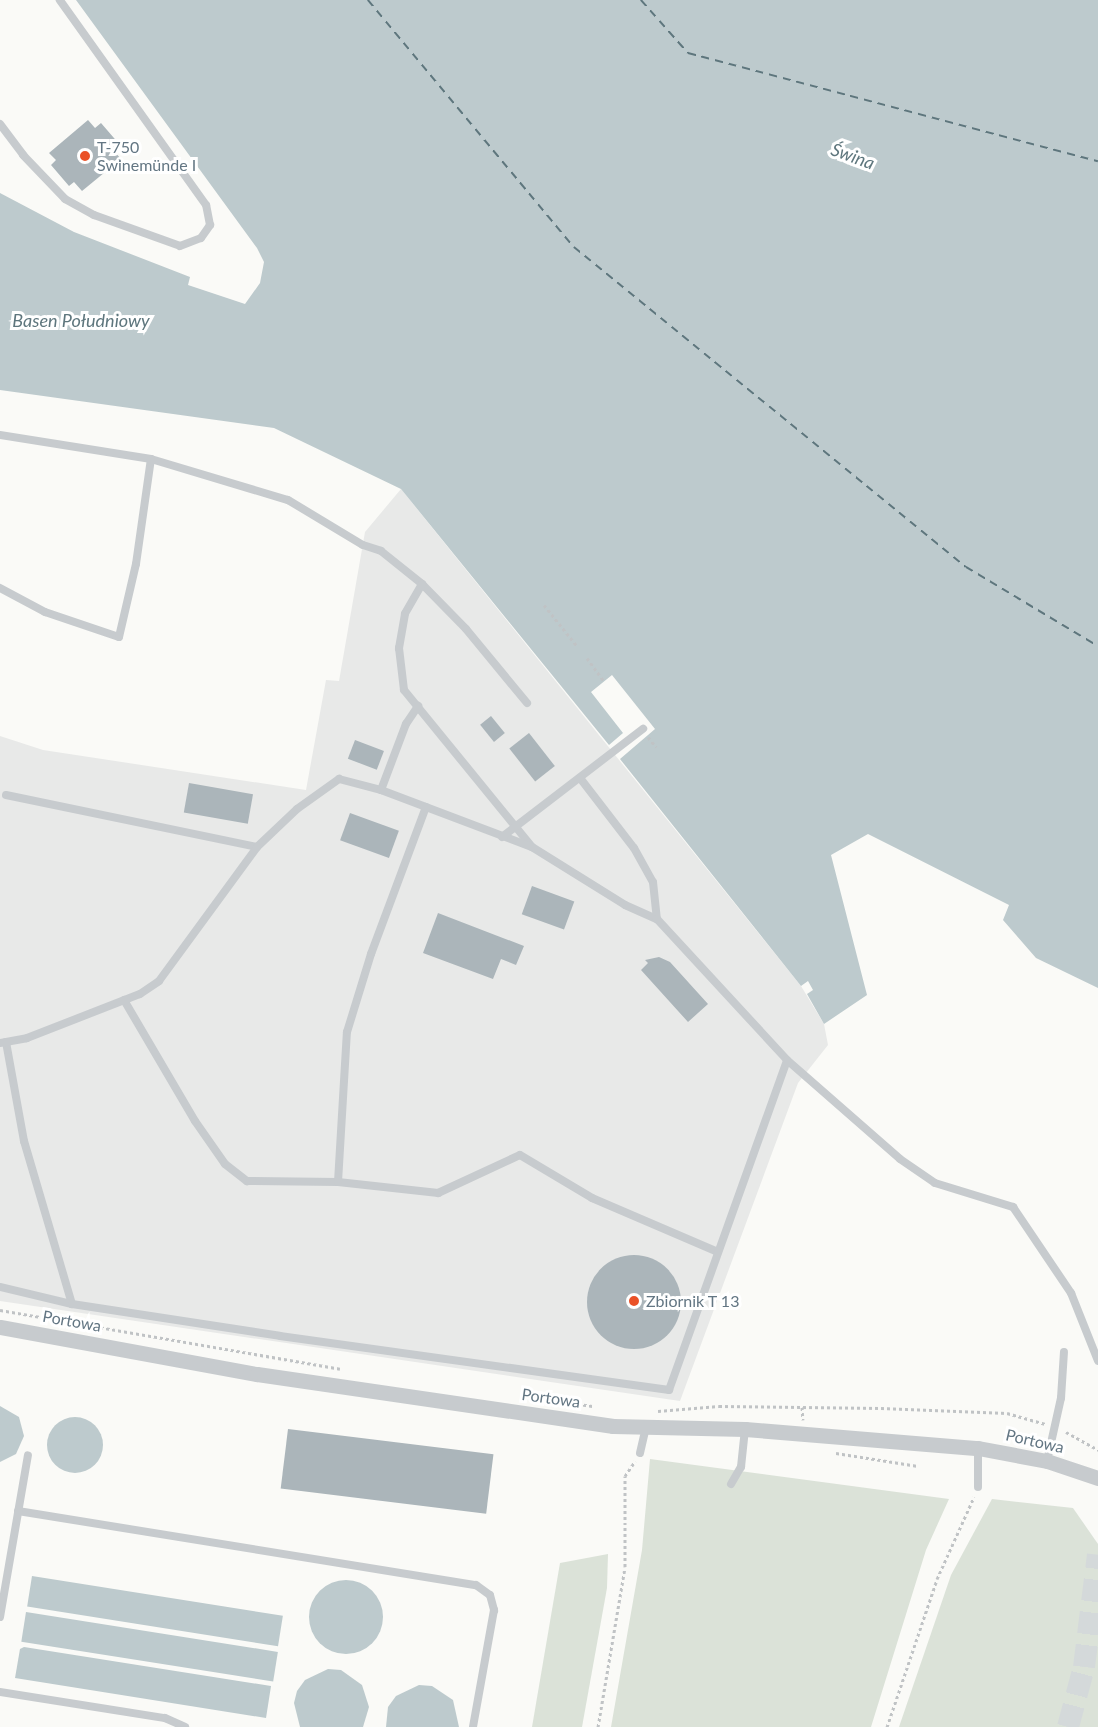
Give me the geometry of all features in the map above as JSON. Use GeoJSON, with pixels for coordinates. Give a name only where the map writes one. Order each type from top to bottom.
{"type":"FeatureCollection","features":[{"type":"Feature","properties":{"kind":"street","name":"Portowa"},"geometry":{"type":"LineString","coordinates":[[0,1327],[257,1374],[646,1428],[745,1430],[978,1448],[1047,1461],[1098,1478]]}},
{"type":"Feature","properties":{"kind":"lane"},"geometry":{"type":"LineString","coordinates":[[0,124],[22,155],[65,199],[94,215],[180,246],[201,238],[210,225],[206,205],[60,0]]}},
{"type":"Feature","properties":{"kind":"lane"},"geometry":{"type":"LineString","coordinates":[[0,435],[151,459],[288,500],[363,544],[381,551],[422,584],[466,628],[527,703]]}},
{"type":"Feature","properties":{"kind":"lane"},"geometry":{"type":"LineString","coordinates":[[0,588],[45,612],[119,637],[136,564],[151,459]]}},
{"type":"Feature","properties":{"kind":"lane"},"geometry":{"type":"LineString","coordinates":[[422,584],[405,614],[399,648],[402,683],[532,847]]}},
{"type":"Feature","properties":{"kind":"lane"},"geometry":{"type":"LineString","coordinates":[[381,790],[406,724],[418,706]]}},
{"type":"Feature","properties":{"kind":"lane"},"geometry":{"type":"LineString","coordinates":[[502,837],[645,732]]}},
{"type":"Feature","properties":{"kind":"lane"},"geometry":{"type":"LineString","coordinates":[[580,778],[639,856],[653,882],[657,919]]}},
{"type":"Feature","properties":{"kind":"lane"},"geometry":{"type":"LineString","coordinates":[[72,1304],[24,1141],[3,1042],[27,1038],[124,1000],[159,981],[257,847],[297,809],[339,779],[381,790],[532,847],[625,905],[657,919],[787,1060],[900,1159],[935,1183],[1013,1207],[1071,1293],[1098,1361]]}},
{"type":"Feature","properties":{"kind":"lane"},"geometry":{"type":"LineString","coordinates":[[6,795],[257,847]]}},
{"type":"Feature","properties":{"kind":"lane"},"geometry":{"type":"LineString","coordinates":[[338,1182],[347,1032],[371,954],[426,807]]}},
{"type":"Feature","properties":{"kind":"lane"},"geometry":{"type":"LineString","coordinates":[[124,1000],[195,1121],[236,1174],[247,1181],[338,1182],[438,1192],[520,1155],[592,1198],[718,1252]]}},
{"type":"Feature","properties":{"kind":"lane"},"geometry":{"type":"LineString","coordinates":[[0,1287],[72,1304],[669,1390],[787,1060]]}},
{"type":"Feature","properties":{"kind":"lane"},"geometry":{"type":"LineString","coordinates":[[1047,1461],[1061,1398],[1064,1352]]}},
{"type":"Feature","properties":{"kind":"lane"},"geometry":{"type":"LineString","coordinates":[[640,1452],[646,1428]]}},
{"type":"Feature","properties":{"kind":"lane"},"geometry":{"type":"LineString","coordinates":[[731,1484],[741,1467],[745,1430]]}},
{"type":"Feature","properties":{"kind":"lane"},"geometry":{"type":"LineString","coordinates":[[978,1448],[978,1487]]}},
{"type":"Feature","properties":{"kind":"lane"},"geometry":{"type":"LineString","coordinates":[[0,1617],[28,1455]]}},
{"type":"Feature","properties":{"kind":"lane"},"geometry":{"type":"LineString","coordinates":[[18,1511],[476,1585],[490,1595],[494,1610],[473,1727]]}},
{"type":"Feature","properties":{"kind":"lane"},"geometry":{"type":"LineString","coordinates":[[0,1692],[165,1718],[185,1727]]}},
{"type":"Feature","properties":{"kind":"path"},"geometry":{"type":"LineString","coordinates":[[544,605],[576,646]]}},
{"type":"Feature","properties":{"kind":"path"},"geometry":{"type":"LineString","coordinates":[[586,658],[604,681]]}},
{"type":"Feature","properties":{"kind":"path"},"geometry":{"type":"LineString","coordinates":[[645,732],[656,747]]}},
{"type":"Feature","properties":{"kind":"path"},"geometry":{"type":"LineString","coordinates":[[719,1406],[719,1412]]}},
{"type":"Feature","properties":{"kind":"path"},"geometry":{"type":"LineString","coordinates":[[598,1727],[625,1566],[625,1476],[640,1452]]}},
{"type":"Feature","properties":{"kind":"path"},"geometry":{"type":"LineString","coordinates":[[887,1727],[937,1579],[978,1487]]}},
{"type":"Feature","properties":{"kind":"shaded area"},"geometry":{"type":"Polygon","coordinates":[[[401,489],[801,986],[824,1024],[828,1045],[798,1083],[680,1401],[0,1301],[0,736],[43,750],[306,790],[326,680],[339,681],[365,532],[401,489]]]}},
{"type":"Feature","properties":{"kind":"shaded area"},"geometry":{"type":"Polygon","coordinates":[[[650,1459],[949,1499],[926,1550],[871,1727],[611,1727],[642,1550],[650,1459]]]}},
{"type":"Feature","properties":{"kind":"shaded area"},"geometry":{"type":"Polygon","coordinates":[[[992,1499],[1073,1508],[1098,1544],[1098,1727],[899,1727],[951,1575],[992,1499]]]}},
{"type":"Feature","properties":{"kind":"shaded area"},"geometry":{"type":"Polygon","coordinates":[[[608,1554],[607,1588],[582,1727],[532,1727],[560,1563],[608,1554]]]}},
{"type":"Feature","properties":{"kind":"water"},"geometry":{"type":"Polygon","coordinates":[[[76,0],[1098,0],[1098,988],[1036,958],[1003,920],[1009,905],[868,834],[831,855],[867,995],[824,1024],[807,994],[813,990],[808,981],[801,986],[620,759],[655,729],[612,675],[591,692],[623,733],[609,745],[401,489],[274,428],[0,390],[0,193],[74,232],[190,277],[188,285],[245,304],[260,283],[264,262],[257,248],[76,0]]]}},
{"type":"Feature","properties":{"kind":"water"},"geometry":{"type":"Polygon","coordinates":[[[0,1406],[19,1417],[24,1436],[16,1454],[0,1462],[0,1406]]]}},
{"type":"Feature","properties":{"kind":"water"},"geometry":{"type":"Polygon","coordinates":[[[69,1417],[81,1417],[91,1421],[99,1429],[103,1445],[99,1461],[91,1469],[81,1473],[69,1473],[59,1469],[51,1461],[47,1451],[47,1439],[51,1429],[59,1421],[69,1417]]]}},
{"type":"Feature","properties":{"kind":"water"},"geometry":{"type":"Polygon","coordinates":[[[32,1576],[283,1616],[278,1646],[27,1607],[32,1576]]]}},
{"type":"Feature","properties":{"kind":"water"},"geometry":{"type":"Polygon","coordinates":[[[339,1580],[353,1580],[367,1586],[377,1596],[383,1610],[381,1631],[367,1648],[353,1654],[339,1654],[325,1648],[315,1638],[309,1624],[309,1610],[315,1596],[325,1586],[339,1580]]]}},
{"type":"Feature","properties":{"kind":"water"},"geometry":{"type":"Polygon","coordinates":[[[26,1612],[278,1652],[273,1682],[21,1642],[26,1612]]]}},
{"type":"Feature","properties":{"kind":"water"},"geometry":{"type":"Polygon","coordinates":[[[24,1647],[271,1686],[266,1718],[15,1678],[20,1649],[24,1647]]]}},
{"type":"Feature","properties":{"kind":"water"},"geometry":{"type":"Polygon","coordinates":[[[328,1669],[341,1670],[362,1685],[369,1707],[363,1727],[300,1727],[294,1703],[297,1691],[305,1680],[328,1669]]]}},
{"type":"Feature","properties":{"kind":"water"},"geometry":{"type":"Polygon","coordinates":[[[419,1685],[432,1686],[453,1700],[459,1727],[386,1727],[388,1707],[396,1696],[419,1685]]]}},
{"type":"Feature","properties":{"kind":"building","name":"T-750 Swinemünde I"},"geometry":{"type":"Polygon","coordinates":[[[88,120],[95,128],[101,123],[120,145],[114,151],[121,159],[82,191],[74,182],[69,186],[51,165],[56,160],[49,153],[88,120]]]}},
{"type":"Feature","properties":{"kind":"building"},"geometry":{"type":"Polygon","coordinates":[[[491,716],[505,733],[494,742],[480,725],[491,716]]]}},
{"type":"Feature","properties":{"kind":"building"},"geometry":{"type":"Polygon","coordinates":[[[529,733],[555,766],[535,781],[509,748],[529,733]]]}},
{"type":"Feature","properties":{"kind":"building"},"geometry":{"type":"Polygon","coordinates":[[[355,740],[384,751],[377,770],[348,759],[355,740]]]}},
{"type":"Feature","properties":{"kind":"building"},"geometry":{"type":"Polygon","coordinates":[[[189,783],[253,794],[248,824],[184,813],[189,783]]]}},
{"type":"Feature","properties":{"kind":"building"},"geometry":{"type":"Polygon","coordinates":[[[350,813],[399,831],[389,858],[340,840],[350,813]]]}},
{"type":"Feature","properties":{"kind":"building"},"geometry":{"type":"Polygon","coordinates":[[[532,886],[574,901],[564,930],[522,914],[532,886]]]}},
{"type":"Feature","properties":{"kind":"building"},"geometry":{"type":"Polygon","coordinates":[[[438,913],[524,946],[516,965],[501,959],[493,979],[423,953],[438,913]]]}},
{"type":"Feature","properties":{"kind":"building"},"geometry":{"type":"Polygon","coordinates":[[[659,957],[670,962],[708,1004],[688,1022],[641,970],[648,963],[645,960],[659,957]]]}},
{"type":"Feature","properties":{"kind":"building","name":"Zbiornik T 13"},"geometry":{"type":"Polygon","coordinates":[[[634,1255],[652,1258],[667,1269],[678,1284],[681,1302],[678,1320],[667,1335],[652,1346],[634,1349],[616,1346],[601,1335],[590,1320],[587,1302],[590,1284],[601,1269],[616,1258],[634,1255]]]}},
{"type":"Feature","properties":{"kind":"building"},"geometry":{"type":"Polygon","coordinates":[[[288,1429],[493,1454],[486,1514],[281,1489],[288,1429]]]}},
{"type":"Feature","properties":{"kind":"ferry route"},"geometry":{"type":"LineString","coordinates":[[368,0],[574,247],[966,567],[1098,646]]}},
{"type":"Feature","properties":{"kind":"ferry route"},"geometry":{"type":"LineString","coordinates":[[641,0],[688,53],[1098,161]]}},
{"type":"Feature","properties":{"kind":"tunnel"},"geometry":{"type":"LineString","coordinates":[[1068,1727],[1084,1667],[1098,1555]]}},
{"type":"Feature","properties":{"kind":"place","name":"T-750 Swinemünde I"},"geometry":{"type":"Point","coordinates":[85,156]}},
{"type":"Feature","properties":{"kind":"place","name":"Zbiornik T 13"},"geometry":{"type":"Point","coordinates":[634,1301]}},
{"type":"Feature","properties":{"kind":"water label","name":"Świna"},"geometry":{"type":"Point","coordinates":[853,156]}},
{"type":"Feature","properties":{"kind":"water label","name":"Basen Południowy"},"geometry":{"type":"Point","coordinates":[81,320]}}]}
